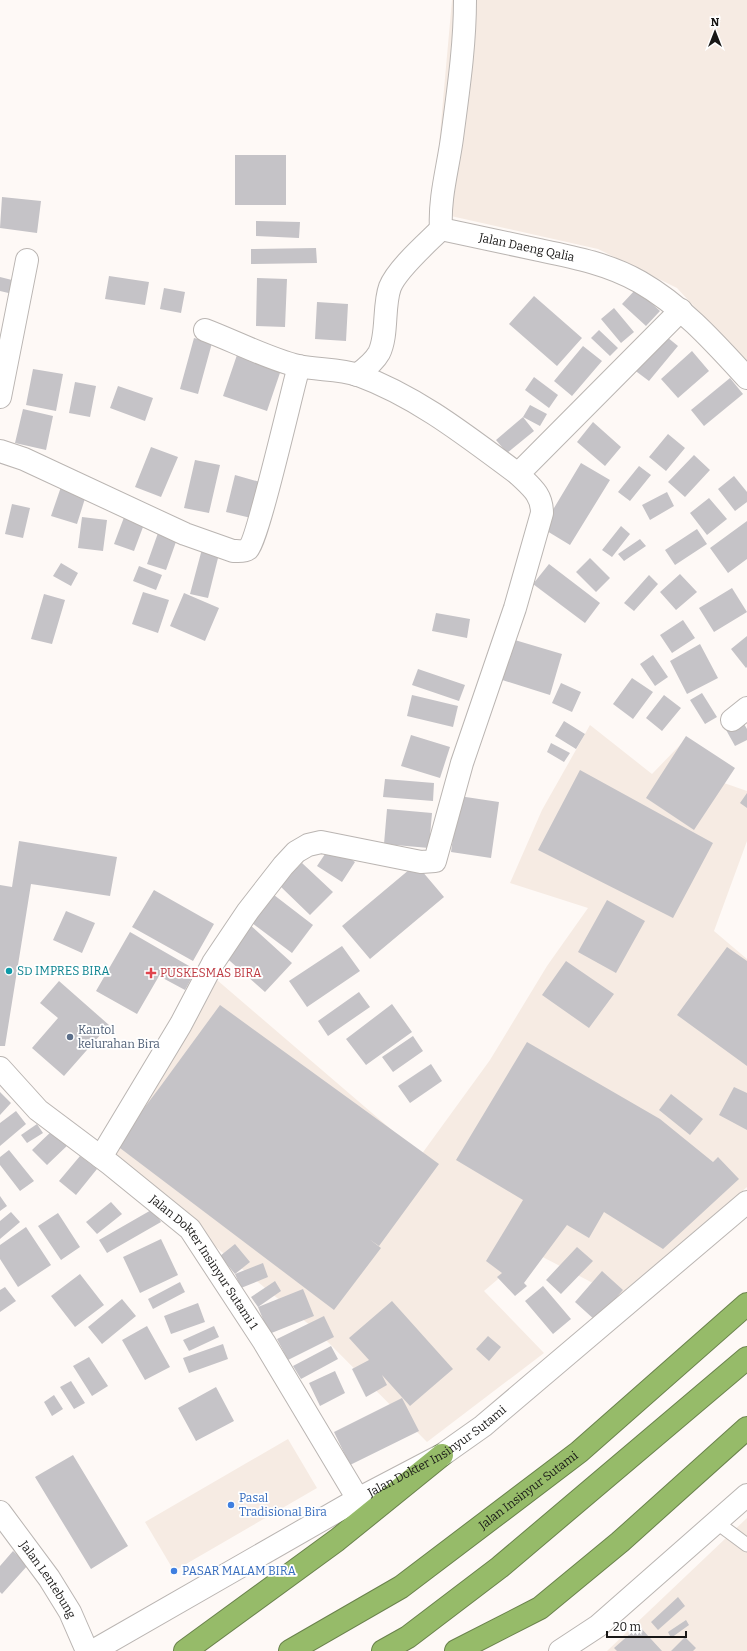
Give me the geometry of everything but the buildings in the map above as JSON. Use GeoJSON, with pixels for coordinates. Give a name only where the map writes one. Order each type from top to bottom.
{"type":"FeatureCollection","features":[{"type":"Feature","properties":{"kind":"highway","name":"Jalan Insinyur Sutami"},"geometry":{"type":"LineString","coordinates":[[290,1651],[401,1587],[579,1452],[747,1304]]}},
{"type":"Feature","properties":{"kind":"highway"},"geometry":{"type":"LineString","coordinates":[[383,1651],[408,1637],[500,1567],[747,1358]]}},
{"type":"Feature","properties":{"kind":"highway"},"geometry":{"type":"LineString","coordinates":[[456,1651],[540,1608],[620,1542],[747,1428]]}},
{"type":"Feature","properties":{"kind":"highway"},"geometry":{"type":"LineString","coordinates":[[185,1651],[337,1540],[442,1455]]}},
{"type":"Feature","properties":{"kind":"street"},"geometry":{"type":"LineString","coordinates":[[357,375],[372,363],[379,354],[382,345],[390,286],[402,270],[441,229],[440,211],[452,138],[465,25],[465,0]]}},
{"type":"Feature","properties":{"kind":"street","name":"Jalan Daeng Qalia"},"geometry":{"type":"LineString","coordinates":[[441,229],[571,257],[603,266],[639,281],[681,310],[719,347],[747,378]]}},
{"type":"Feature","properties":{"kind":"street"},"geometry":{"type":"LineString","coordinates":[[0,397],[27,260]]}},
{"type":"Feature","properties":{"kind":"street"},"geometry":{"type":"LineString","coordinates":[[518,474],[681,310]]}},
{"type":"Feature","properties":{"kind":"street"},"geometry":{"type":"LineString","coordinates":[[101,1157],[181,1024],[213,963],[248,910],[296,852],[308,845],[321,842],[421,862],[435,861],[462,763],[514,608],[542,513],[542,503],[539,495],[518,474],[441,418],[405,396],[357,375],[298,366],[205,330]]}},
{"type":"Feature","properties":{"kind":"street"},"geometry":{"type":"LineString","coordinates":[[0,451],[24,459],[186,534],[233,551],[242,552],[248,549],[252,543],[261,515],[298,366]]}},
{"type":"Feature","properties":{"kind":"street","name":"Jalan Dokter Insinyur Sutami 1"},"geometry":{"type":"LineString","coordinates":[[0,1068],[38,1110],[101,1157],[190,1229],[264,1342],[358,1499]]}},
{"type":"Feature","properties":{"kind":"street","name":"Jalan Dokter Insinyur Sutami"},"geometry":{"type":"LineString","coordinates":[[93,1651],[358,1499],[442,1455],[483,1426],[747,1202]]}},
{"type":"Feature","properties":{"kind":"street"},"geometry":{"type":"LineString","coordinates":[[560,1651],[598,1626],[747,1495]]}},
{"type":"Feature","properties":{"kind":"street","name":"Jalan Lentebung"},"geometry":{"type":"LineString","coordinates":[[0,1512],[49,1578],[70,1612],[87,1651]]}},
{"type":"Feature","properties":{"kind":"street"},"geometry":{"type":"LineString","coordinates":[[585,1651],[598,1626]]}},
{"type":"Feature","properties":{"kind":"lane"},"geometry":{"type":"LineString","coordinates":[[716,1522],[747,1545]]}},
{"type":"Feature","properties":{"kind":"shaded area"},"geometry":{"type":"Polygon","coordinates":[[[452,0],[747,0],[747,364],[677,288],[598,249],[433,212],[452,0]]]}},
{"type":"Feature","properties":{"kind":"shaded area"},"geometry":{"type":"Polygon","coordinates":[[[590,725],[652,774],[681,744],[724,783],[747,791],[747,841],[714,931],[747,959],[747,1187],[618,1296],[531,1251],[484,1291],[544,1353],[427,1442],[318,1332],[204,1237],[101,1157],[217,980],[421,1155],[490,1060],[547,966],[588,908],[510,883],[542,810],[590,725]]]}},
{"type":"Feature","properties":{"kind":"shaded area","name":"Pasal Tradisional Bira"},"geometry":{"type":"Polygon","coordinates":[[[288,1439],[317,1488],[174,1571],[145,1522],[288,1439]]]}},
{"type":"Feature","properties":{"kind":"shaded area"},"geometry":{"type":"Polygon","coordinates":[[[747,1518],[747,1651],[607,1651],[747,1518]]]}},
{"type":"Feature","properties":{"kind":"place","name":"SD IMPRES BIRA"},"geometry":{"type":"Point","coordinates":[9,971]}},
{"type":"Feature","properties":{"kind":"place","name":"PUSKESMAS BIRA"},"geometry":{"type":"Point","coordinates":[151,973]}},
{"type":"Feature","properties":{"kind":"place","name":"Kantol kelurahan Bira"},"geometry":{"type":"Point","coordinates":[70,1037]}},
{"type":"Feature","properties":{"kind":"place","name":"Pasal Tradisional Bira"},"geometry":{"type":"Point","coordinates":[231,1505]}},
{"type":"Feature","properties":{"kind":"place","name":"PASAR MALAM BIRA"},"geometry":{"type":"Point","coordinates":[174,1571]}}]}
